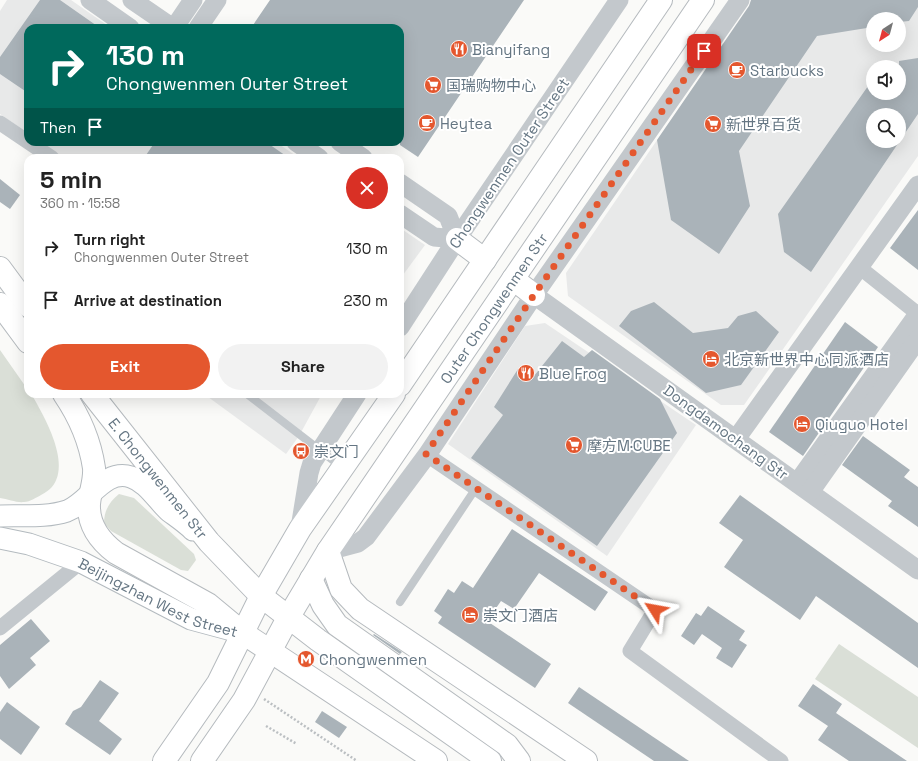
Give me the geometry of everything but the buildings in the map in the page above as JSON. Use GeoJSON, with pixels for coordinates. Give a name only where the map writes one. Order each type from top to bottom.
{"type":"FeatureCollection","features":[{"type":"Feature","properties":{"kind":"main road"},"geometry":{"type":"LineString","coordinates":[[404,379],[661,0]]}},
{"type":"Feature","properties":{"kind":"main road","name":"Outer Chongwenmen Str"},"geometry":{"type":"LineString","coordinates":[[202,761],[249,692],[288,618],[328,551],[703,0]]}},
{"type":"Feature","properties":{"kind":"main road"},"geometry":{"type":"LineString","coordinates":[[457,239],[485,260]]}},
{"type":"Feature","properties":{"kind":"main road"},"geometry":{"type":"LineString","coordinates":[[0,268],[24,301]]}},
{"type":"Feature","properties":{"kind":"main road"},"geometry":{"type":"LineString","coordinates":[[513,280],[534,295]]}},
{"type":"Feature","properties":{"kind":"main road"},"geometry":{"type":"LineString","coordinates":[[0,304],[24,337]]}},
{"type":"Feature","properties":{"kind":"main road","name":"Beijingzhan West Street"},"geometry":{"type":"LineString","coordinates":[[66,398],[82,427],[91,451],[94,476],[93,492],[89,503],[91,520],[98,535],[106,545],[116,553],[201,599],[243,633]]}},
{"type":"Feature","properties":{"kind":"main road","name":"E. Chongwenmen Str"},"geometry":{"type":"LineString","coordinates":[[95,398],[210,542],[261,596],[288,618],[490,761]]}},
{"type":"Feature","properties":{"kind":"main road"},"geometry":{"type":"LineString","coordinates":[[164,761],[218,683],[261,596],[300,528],[391,398]]}},
{"type":"Feature","properties":{"kind":"main road"},"geometry":{"type":"LineString","coordinates":[[0,516],[53,514],[78,505],[100,484],[118,475],[131,477],[145,485],[170,511],[210,542]]}},
{"type":"Feature","properties":{"kind":"main road","name":"Beijingzhan West Street"},"geometry":{"type":"LineString","coordinates":[[0,538],[29,544],[81,562],[192,619],[243,633]]}},
{"type":"Feature","properties":{"kind":"main road"},"geometry":{"type":"LineString","coordinates":[[328,551],[341,589],[360,609],[586,761]]}},
{"type":"Feature","properties":{"kind":"main road"},"geometry":{"type":"LineString","coordinates":[[311,579],[323,605],[337,625],[507,745],[519,761]]}},
{"type":"Feature","properties":{"kind":"main road"},"geometry":{"type":"LineString","coordinates":[[243,633],[436,761]]}},
{"type":"Feature","properties":{"kind":"street"},"geometry":{"type":"LineString","coordinates":[[90,0],[124,24]]}},
{"type":"Feature","properties":{"kind":"street"},"geometry":{"type":"LineString","coordinates":[[132,0],[168,24]]}},
{"type":"Feature","properties":{"kind":"street"},"geometry":{"type":"LineString","coordinates":[[177,24],[193,0]]}},
{"type":"Feature","properties":{"kind":"street"},"geometry":{"type":"LineString","coordinates":[[201,24],[217,0]]}},
{"type":"Feature","properties":{"kind":"street","name":"Chongwenmen Outer Street"},"geometry":{"type":"LineString","coordinates":[[404,321],[457,239],[619,0]]}},
{"type":"Feature","properties":{"kind":"street"},"geometry":{"type":"LineString","coordinates":[[328,551],[358,543],[366,537],[426,454],[534,295],[740,0]]}},
{"type":"Feature","properties":{"kind":"street"},"geometry":{"type":"LineString","coordinates":[[0,123],[24,139]]}},
{"type":"Feature","properties":{"kind":"street"},"geometry":{"type":"LineString","coordinates":[[34,146],[46,154]]}},
{"type":"Feature","properties":{"kind":"street"},"geometry":{"type":"LineString","coordinates":[[302,146],[313,154]]}},
{"type":"Feature","properties":{"kind":"street"},"geometry":{"type":"LineString","coordinates":[[346,146],[357,154]]}},
{"type":"Feature","properties":{"kind":"street"},"geometry":{"type":"LineString","coordinates":[[736,439],[918,185]]}},
{"type":"Feature","properties":{"kind":"street"},"geometry":{"type":"LineString","coordinates":[[404,186],[448,216],[457,239],[434,237],[404,217]]}},
{"type":"Feature","properties":{"kind":"street"},"geometry":{"type":"LineString","coordinates":[[803,487],[918,314],[858,267]]}},
{"type":"Feature","properties":{"kind":"street","name":"Dongdamochang Str"},"geometry":{"type":"LineString","coordinates":[[534,295],[918,570]]}},
{"type":"Feature","properties":{"kind":"street"},"geometry":{"type":"LineString","coordinates":[[803,487],[918,339]]}},
{"type":"Feature","properties":{"kind":"street"},"geometry":{"type":"LineString","coordinates":[[300,528],[309,473],[320,452],[354,398]]}},
{"type":"Feature","properties":{"kind":"street"},"geometry":{"type":"LineString","coordinates":[[426,454],[655,610],[630,651],[781,761]]}},
{"type":"Feature","properties":{"kind":"street"},"geometry":{"type":"LineString","coordinates":[[0,628],[81,562]]}},
{"type":"Feature","properties":{"kind":"lane"},"geometry":{"type":"LineString","coordinates":[[251,398],[320,452],[343,468]]}},
{"type":"Feature","properties":{"kind":"lane"},"geometry":{"type":"LineString","coordinates":[[400,602],[476,488]]}},
{"type":"Feature","properties":{"kind":"path"},"geometry":{"type":"LineString","coordinates":[[249,692],[275,705],[356,761]]}},
{"type":"Feature","properties":{"kind":"path"},"geometry":{"type":"LineString","coordinates":[[266,726],[297,744]]}},
{"type":"Feature","properties":{"kind":"shaded area"},"geometry":{"type":"Polygon","coordinates":[[[7,0],[71,0],[105,24],[24,24],[24,130],[0,114],[0,11],[7,0]]]}},
{"type":"Feature","properties":{"kind":"shaded area","name":"新世界百货"},"geometry":{"type":"Polygon","coordinates":[[[753,0],[918,0],[918,156],[744,405],[721,405],[568,296],[566,273],[753,0]]]}},
{"type":"Feature","properties":{"kind":"shaded area"},"geometry":{"type":"Polygon","coordinates":[[[47,146],[282,146],[293,154],[58,154],[47,146]]]}},
{"type":"Feature","properties":{"kind":"shaded area"},"geometry":{"type":"Polygon","coordinates":[[[404,231],[425,245],[404,274],[404,231]]]}},
{"type":"Feature","properties":{"kind":"shaded area","name":"摩方M·CUBE"},"geometry":{"type":"Polygon","coordinates":[[[545,323],[696,425],[607,556],[448,444],[525,326],[545,323]]]}},
{"type":"Feature","properties":{"kind":"shaded area"},"geometry":{"type":"Polygon","coordinates":[[[0,350],[24,384],[24,398],[34,398],[46,420],[52,434],[59,463],[58,476],[52,487],[41,495],[26,502],[18,502],[0,498],[0,350]]]}},
{"type":"Feature","properties":{"kind":"shaded area"},"geometry":{"type":"Polygon","coordinates":[[[209,398],[320,398],[299,436],[286,454],[209,398]]]}},
{"type":"Feature","properties":{"kind":"shaded area"},"geometry":{"type":"Polygon","coordinates":[[[119,494],[134,498],[194,554],[196,560],[188,571],[181,570],[111,531],[104,523],[105,515],[112,500],[119,494]]]}},
{"type":"Feature","properties":{"kind":"shaded area"},"geometry":{"type":"Polygon","coordinates":[[[839,644],[918,697],[918,748],[815,679],[839,644]]]}},
{"type":"Feature","properties":{"kind":"place","name":"Bianyifang"},"geometry":{"type":"Point","coordinates":[459,49]}},
{"type":"Feature","properties":{"kind":"place","name":"Starbucks"},"geometry":{"type":"Point","coordinates":[737,70]}},
{"type":"Feature","properties":{"kind":"place","name":"国瑞购物中心"},"geometry":{"type":"Point","coordinates":[433,85]}},
{"type":"Feature","properties":{"kind":"place","name":"Heytea"},"geometry":{"type":"Point","coordinates":[427,123]}},
{"type":"Feature","properties":{"kind":"place","name":"新世界百货"},"geometry":{"type":"Point","coordinates":[713,124]}},
{"type":"Feature","properties":{"kind":"place","name":"北京新世界中心同派酒店"},"geometry":{"type":"Point","coordinates":[711,359]}},
{"type":"Feature","properties":{"kind":"place","name":"Blue Frog"},"geometry":{"type":"Point","coordinates":[526,373]}},
{"type":"Feature","properties":{"kind":"place","name":"Qiuguo Hotel"},"geometry":{"type":"Point","coordinates":[802,424]}},
{"type":"Feature","properties":{"kind":"place","name":"摩方M·CUBE"},"geometry":{"type":"Point","coordinates":[574,445]}},
{"type":"Feature","properties":{"kind":"place","name":"崇文门"},"geometry":{"type":"Point","coordinates":[301,451]}},
{"type":"Feature","properties":{"kind":"place","name":"崇文门酒店"},"geometry":{"type":"Point","coordinates":[470,615]}},
{"type":"Feature","properties":{"kind":"place","name":"Chongwenmen"},"geometry":{"type":"Point","coordinates":[306,659]}},
{"type":"Feature","properties":{"kind":"route"},"geometry":{"type":"LineString","coordinates":[[655,610],[426,454],[534,295],[704,51]]}}]}
